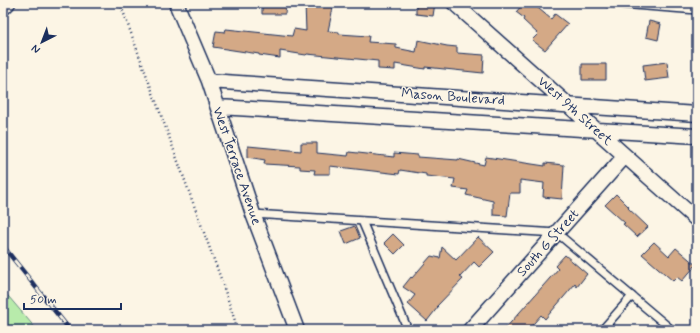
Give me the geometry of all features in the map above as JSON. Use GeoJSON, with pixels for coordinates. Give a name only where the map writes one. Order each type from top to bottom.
{"type":"FeatureCollection","features":[{"type":"Feature","properties":{"kind":"street"},"geometry":{"type":"LineString","coordinates":[[3,8],[8,3]]}},
{"type":"Feature","properties":{"kind":"street","name":"West Terrace Avenue"},"geometry":{"type":"LineString","coordinates":[[176,3],[209,81],[253,214],[297,330]]}},
{"type":"Feature","properties":{"kind":"street","name":"West 9th Street"},"geometry":{"type":"LineString","coordinates":[[454,3],[697,220]]}},
{"type":"Feature","properties":{"kind":"street","name":"Mason Boulevard"},"geometry":{"type":"LineString","coordinates":[[209,81],[697,114]]}},
{"type":"Feature","properties":{"kind":"street","name":"Mason Boulevard"},"geometry":{"type":"LineString","coordinates":[[218,108],[697,136]]}},
{"type":"Feature","properties":{"kind":"street","name":"South G Street"},"geometry":{"type":"LineString","coordinates":[[470,330],[625,156]]}},
{"type":"Feature","properties":{"kind":"lane"},"geometry":{"type":"LineString","coordinates":[[608,3],[697,10]]}},
{"type":"Feature","properties":{"kind":"lane"},"geometry":{"type":"LineString","coordinates":[[253,214],[557,233],[672,330]]}},
{"type":"Feature","properties":{"kind":"lane"},"geometry":{"type":"LineString","coordinates":[[362,221],[408,330]]}},
{"type":"Feature","properties":{"kind":"lane"},"geometry":{"type":"LineString","coordinates":[[602,330],[632,296]]}},
{"type":"Feature","properties":{"kind":"path"},"geometry":{"type":"LineString","coordinates":[[120,3],[218,271],[238,330]]}},
{"type":"Feature","properties":{"kind":"green space"},"geometry":{"type":"Polygon","coordinates":[[[3,290],[37,330],[3,330],[3,290]]]}},
{"type":"Feature","properties":{"kind":"building"},"geometry":{"type":"Polygon","coordinates":[[[262,3],[286,3],[285,14],[262,14],[262,3]]]}},
{"type":"Feature","properties":{"kind":"building"},"geometry":{"type":"Polygon","coordinates":[[[334,3],[328,31],[339,32],[339,34],[369,36],[368,42],[396,44],[396,48],[416,52],[418,40],[457,47],[457,53],[484,55],[483,73],[425,67],[425,69],[395,64],[395,70],[378,69],[378,61],[306,55],[280,51],[280,58],[213,47],[216,31],[225,32],[226,29],[292,36],[294,29],[306,31],[305,4],[334,3]]]}},
{"type":"Feature","properties":{"kind":"building"},"geometry":{"type":"Polygon","coordinates":[[[416,3],[435,3],[433,16],[416,14],[416,3]]]}},
{"type":"Feature","properties":{"kind":"building"},"geometry":{"type":"Polygon","coordinates":[[[524,3],[532,3],[551,19],[555,14],[568,24],[545,50],[532,40],[538,34],[523,20],[524,18],[516,12],[524,3]]]}},
{"type":"Feature","properties":{"kind":"building"},"geometry":{"type":"Polygon","coordinates":[[[649,21],[661,24],[658,40],[646,37],[649,21]]]}},
{"type":"Feature","properties":{"kind":"building"},"geometry":{"type":"Polygon","coordinates":[[[667,62],[669,78],[645,81],[643,65],[667,62]]]}},
{"type":"Feature","properties":{"kind":"building"},"geometry":{"type":"Polygon","coordinates":[[[582,64],[606,64],[606,80],[582,80],[582,64]]]}},
{"type":"Feature","properties":{"kind":"building"},"geometry":{"type":"Polygon","coordinates":[[[301,143],[317,143],[317,153],[348,156],[349,152],[394,157],[394,153],[418,155],[418,157],[458,159],[484,165],[486,157],[545,166],[545,163],[564,165],[562,199],[543,197],[544,183],[520,180],[520,193],[510,193],[507,216],[493,215],[493,201],[466,195],[468,190],[453,188],[455,179],[426,176],[426,174],[400,170],[399,174],[330,166],[330,174],[314,174],[315,170],[300,169],[300,166],[264,164],[265,160],[248,157],[248,146],[301,151],[301,143]]]}},
{"type":"Feature","properties":{"kind":"building"},"geometry":{"type":"Polygon","coordinates":[[[616,194],[648,227],[637,237],[623,224],[625,223],[605,205],[616,194]]]}},
{"type":"Feature","properties":{"kind":"building"},"geometry":{"type":"Polygon","coordinates":[[[355,226],[360,238],[346,244],[341,231],[355,226]]]}},
{"type":"Feature","properties":{"kind":"building"},"geometry":{"type":"Polygon","coordinates":[[[393,234],[404,245],[395,254],[384,243],[393,234]]]}},
{"type":"Feature","properties":{"kind":"building"},"geometry":{"type":"Polygon","coordinates":[[[478,237],[494,252],[479,267],[474,262],[460,277],[463,279],[437,306],[438,307],[427,321],[408,304],[415,295],[403,287],[431,256],[440,258],[442,247],[456,260],[478,237]]]}},
{"type":"Feature","properties":{"kind":"building"},"geometry":{"type":"Polygon","coordinates":[[[654,242],[669,256],[676,248],[696,265],[682,281],[677,277],[673,281],[642,254],[654,242]]]}},
{"type":"Feature","properties":{"kind":"building"},"geometry":{"type":"Polygon","coordinates":[[[565,255],[587,274],[577,287],[575,284],[545,319],[541,315],[528,330],[504,330],[558,269],[555,266],[565,255]]]}},
{"type":"Feature","properties":{"kind":"railway"},"geometry":{"type":"LineString","coordinates":[[3,246],[70,330]]}}]}
